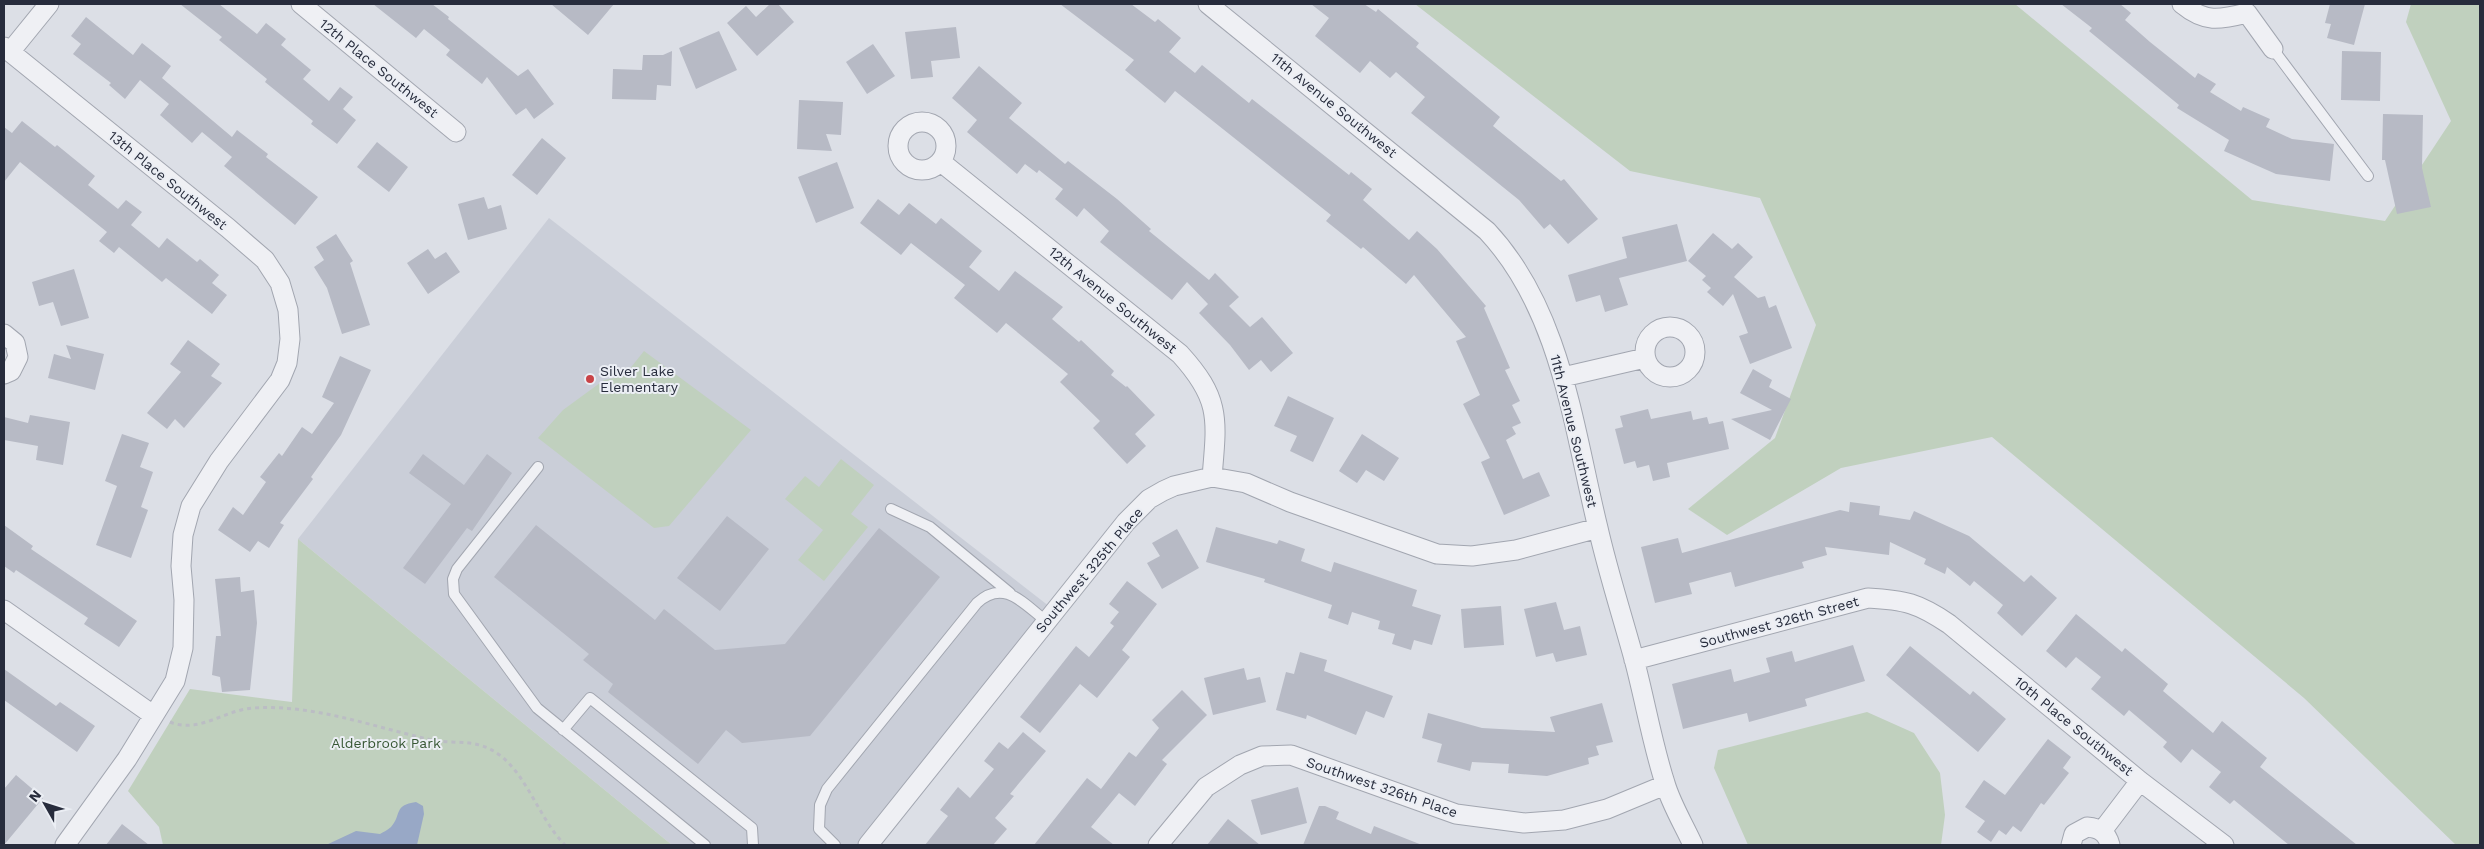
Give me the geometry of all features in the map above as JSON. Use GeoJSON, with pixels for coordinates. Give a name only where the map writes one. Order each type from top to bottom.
{"type":"FeatureCollection","features":[{"type":"Feature","properties":{"kind":"street"},"geometry":{"type":"LineString","coordinates":[[7,50],[48,4]]}},
{"type":"Feature","properties":{"kind":"street","name":"12th Place Southwest"},"geometry":{"type":"LineString","coordinates":[[301,4],[456,132]]}},
{"type":"Feature","properties":{"kind":"street","name":"11th Avenue Southwest"},"geometry":{"type":"LineString","coordinates":[[1208,4],[1487,231],[1506,250],[1538,307],[1563,377],[1598,528],[1665,784],[1693,845]]}},
{"type":"Feature","properties":{"kind":"street"},"geometry":{"type":"LineString","coordinates":[[2182,4],[2195,14],[2219,20],[2251,8],[2273,49]]}},
{"type":"Feature","properties":{"kind":"street","name":"13th Place Southwest"},"geometry":{"type":"LineString","coordinates":[[7,50],[265,260],[280,282],[288,310],[290,339],[287,363],[280,380],[219,461],[191,506],[183,535],[180,566],[184,600],[183,648],[175,681],[127,759],[65,845]]}},
{"type":"Feature","properties":{"kind":"street","name":"12th Avenue Southwest"},"geometry":{"type":"LineString","coordinates":[[941,162],[1180,354],[1198,375],[1211,398],[1216,423],[1212,477]]}},
{"type":"Feature","properties":{"kind":"street"},"geometry":{"type":"LineString","coordinates":[[4,334],[15,343],[18,357],[10,370],[4,374]]}},
{"type":"Feature","properties":{"kind":"street"},"geometry":{"type":"LineString","coordinates":[[1563,377],[1645,358]]}},
{"type":"Feature","properties":{"kind":"street","name":"Southwest 325th Place"},"geometry":{"type":"LineString","coordinates":[[868,845],[1126,522],[1149,499],[1174,486],[1212,477],[1246,483],[1290,502],[1437,554],[1472,556],[1516,550],[1598,528]]}},
{"type":"Feature","properties":{"kind":"street","name":"Southwest 326th Street"},"geometry":{"type":"LineString","coordinates":[[1634,660],[1868,598],[1900,600],[1925,608]]}},
{"type":"Feature","properties":{"kind":"street","name":"10th Place Southwest"},"geometry":{"type":"LineString","coordinates":[[1925,608],[1949,624],[2140,781],[2224,845]]}},
{"type":"Feature","properties":{"kind":"street"},"geometry":{"type":"LineString","coordinates":[[4,610],[153,715]]}},
{"type":"Feature","properties":{"kind":"street","name":"Southwest 326th Place"},"geometry":{"type":"LineString","coordinates":[[1158,845],[1206,786],[1240,765],[1262,756],[1291,754],[1456,814],[1524,823],[1564,820],[1607,809],[1665,784]]}},
{"type":"Feature","properties":{"kind":"street"},"geometry":{"type":"LineString","coordinates":[[2071,845],[2074,834],[2080,829],[2088,827],[2106,838],[2140,781]]}},
{"type":"Feature","properties":{"kind":"lane"},"geometry":{"type":"LineString","coordinates":[[2273,49],[2368,176]]}},
{"type":"Feature","properties":{"kind":"lane"},"geometry":{"type":"LineString","coordinates":[[538,467],[457,570],[452,586],[454,594],[537,708],[705,845]]}},
{"type":"Feature","properties":{"kind":"lane"},"geometry":{"type":"LineString","coordinates":[[891,509],[930,527],[1046,621]]}},
{"type":"Feature","properties":{"kind":"lane"},"geometry":{"type":"LineString","coordinates":[[835,845],[819,829],[820,805],[827,789],[977,603],[984,597],[994,593],[1003,592],[1011,594]]}},
{"type":"Feature","properties":{"kind":"lane"},"geometry":{"type":"LineString","coordinates":[[564,730],[590,698],[752,828],[753,845]]}},
{"type":"Feature","properties":{"kind":"path"},"geometry":{"type":"LineString","coordinates":[[153,715],[180,726],[190,727],[252,708],[295,710],[330,714],[435,740],[466,741],[485,747],[502,757],[520,779],[565,845]]}},
{"type":"Feature","properties":{"kind":"shaded area","name":"Silver Lake Elementary"},"geometry":{"type":"Polygon","coordinates":[[[549,218],[1054,610],[868,845],[672,845],[298,539],[549,218]]]}},
{"type":"Feature","properties":{"kind":"green space"},"geometry":{"type":"Polygon","coordinates":[[[1415,4],[2015,4],[2252,200],[2385,221],[2451,121],[2406,22],[2411,4],[2480,4],[2480,845],[2456,845],[2304,698],[1992,437],[1841,468],[1727,535],[1688,509],[1775,438],[1816,325],[1760,198],[1630,171],[1415,4]]]}},
{"type":"Feature","properties":{"kind":"green space"},"geometry":{"type":"Polygon","coordinates":[[[644,351],[751,430],[669,526],[654,528],[538,438],[563,410],[604,380],[624,376],[644,351]]]}},
{"type":"Feature","properties":{"kind":"green space"},"geometry":{"type":"Polygon","coordinates":[[[841,459],[874,485],[851,514],[868,527],[824,581],[798,560],[823,530],[785,499],[805,476],[819,487],[841,459]]]}},
{"type":"Feature","properties":{"kind":"green space","name":"Alderbrook Park"},"geometry":{"type":"Polygon","coordinates":[[[298,539],[672,845],[163,845],[159,827],[128,791],[190,689],[292,702],[298,539]]]}},
{"type":"Feature","properties":{"kind":"green space"},"geometry":{"type":"Polygon","coordinates":[[[1867,712],[1914,733],[1940,773],[1945,815],[1941,845],[1748,845],[1714,768],[1718,750],[1867,712]]]}},
{"type":"Feature","properties":{"kind":"water"},"geometry":{"type":"Polygon","coordinates":[[[416,802],[423,806],[424,814],[417,845],[326,845],[356,831],[380,834],[391,827],[404,805],[416,802]]]}},
{"type":"Feature","properties":{"kind":"building"},"geometry":{"type":"Polygon","coordinates":[[[180,4],[219,4],[257,34],[266,23],[286,39],[281,45],[311,70],[303,79],[329,101],[340,87],[353,97],[343,109],[356,120],[337,144],[311,124],[313,121],[265,82],[267,79],[219,40],[222,37],[180,4]]]}},
{"type":"Feature","properties":{"kind":"building"},"geometry":{"type":"Polygon","coordinates":[[[373,4],[432,4],[518,76],[528,69],[554,104],[534,119],[526,108],[516,115],[487,77],[482,84],[446,55],[450,50],[424,29],[416,38],[373,4]]]}},
{"type":"Feature","properties":{"kind":"building"},"geometry":{"type":"Polygon","coordinates":[[[551,4],[614,4],[588,35],[551,4]]]}},
{"type":"Feature","properties":{"kind":"building"},"geometry":{"type":"Polygon","coordinates":[[[770,4],[778,4],[794,22],[757,56],[727,23],[746,6],[756,17],[770,4]]]}},
{"type":"Feature","properties":{"kind":"building"},"geometry":{"type":"Polygon","coordinates":[[[1060,4],[1131,4],[1155,22],[1158,19],[1181,38],[1169,52],[1195,73],[1202,65],[1249,103],[1252,99],[1349,175],[1351,172],[1372,189],[1363,200],[1409,240],[1417,231],[1437,249],[1486,306],[1484,308],[1510,368],[1505,370],[1520,401],[1512,405],[1521,423],[1512,427],[1516,434],[1506,440],[1523,479],[1539,472],[1550,496],[1504,515],[1481,462],[1490,458],[1463,404],[1480,395],[1456,341],[1466,337],[1414,275],[1406,284],[1363,247],[1361,249],[1326,221],[1331,215],[1175,91],[1165,103],[1125,70],[1134,60],[1060,4]]]}},
{"type":"Feature","properties":{"kind":"building"},"geometry":{"type":"Polygon","coordinates":[[[1311,4],[1364,4],[1376,12],[1378,9],[1419,43],[1416,47],[1500,117],[1493,126],[1561,181],[1564,179],[1598,219],[1568,244],[1550,224],[1544,229],[1519,200],[1411,113],[1425,97],[1396,72],[1390,78],[1370,61],[1360,73],[1315,36],[1329,18],[1311,4]]]}},
{"type":"Feature","properties":{"kind":"building"},"geometry":{"type":"Polygon","coordinates":[[[2061,4],[2120,4],[2131,13],[2125,20],[2150,42],[2195,78],[2198,73],[2216,84],[2210,92],[2241,111],[2243,107],[2270,119],[2266,127],[2292,139],[2334,144],[2330,181],[2276,174],[2224,151],[2229,140],[2177,108],[2179,105],[2089,31],[2092,28],[2061,4]]]}},
{"type":"Feature","properties":{"kind":"building"},"geometry":{"type":"Polygon","coordinates":[[[2330,4],[2365,4],[2354,45],[2327,38],[2331,24],[2325,23],[2330,4]]]}},
{"type":"Feature","properties":{"kind":"building"},"geometry":{"type":"Polygon","coordinates":[[[86,17],[133,55],[142,43],[171,66],[162,78],[232,137],[237,130],[268,154],[266,157],[318,197],[295,225],[224,166],[232,157],[202,132],[192,143],[160,115],[169,104],[140,80],[125,99],[109,85],[111,83],[73,54],[81,44],[71,36],[86,17]]]}},
{"type":"Feature","properties":{"kind":"building"},"geometry":{"type":"Polygon","coordinates":[[[956,27],[960,58],[931,61],[933,77],[911,79],[905,32],[956,27]]]}},
{"type":"Feature","properties":{"kind":"building"},"geometry":{"type":"Polygon","coordinates":[[[719,31],[737,70],[696,89],[679,48],[719,31]]]}},
{"type":"Feature","properties":{"kind":"building"},"geometry":{"type":"Polygon","coordinates":[[[873,44],[895,76],[867,94],[846,62],[873,44]]]}},
{"type":"Feature","properties":{"kind":"building"},"geometry":{"type":"Polygon","coordinates":[[[672,51],[671,86],[657,85],[656,100],[612,99],[613,69],[642,70],[643,55],[663,55],[672,51]]]}},
{"type":"Feature","properties":{"kind":"building"},"geometry":{"type":"Polygon","coordinates":[[[2342,51],[2381,52],[2380,101],[2341,100],[2342,51]]]}},
{"type":"Feature","properties":{"kind":"building"},"geometry":{"type":"Polygon","coordinates":[[[979,66],[1022,103],[1009,118],[1065,164],[1068,161],[1117,199],[1151,229],[1149,231],[1209,280],[1215,273],[1239,297],[1229,306],[1250,327],[1262,317],[1293,353],[1271,372],[1261,360],[1249,370],[1230,345],[1199,313],[1208,304],[1187,282],[1172,300],[1100,242],[1109,231],[1084,208],[1077,217],[1055,199],[1063,189],[1039,170],[1037,173],[1025,164],[1017,174],[967,132],[977,120],[952,98],[979,66]]]}},
{"type":"Feature","properties":{"kind":"building"},"geometry":{"type":"Polygon","coordinates":[[[799,100],[843,102],[841,135],[826,134],[832,151],[797,149],[799,100]]]}},
{"type":"Feature","properties":{"kind":"building"},"geometry":{"type":"Polygon","coordinates":[[[2383,114],[2423,115],[2422,168],[2431,207],[2397,214],[2385,160],[2382,160],[2383,114]]]}},
{"type":"Feature","properties":{"kind":"building"},"geometry":{"type":"Polygon","coordinates":[[[22,121],[55,147],[57,145],[95,176],[88,185],[118,209],[126,200],[142,212],[131,225],[159,248],[167,238],[197,262],[200,259],[219,275],[212,283],[227,295],[212,314],[166,278],[162,282],[119,247],[114,253],[99,241],[107,232],[20,162],[4,182],[4,127],[12,133],[22,121]]]}},
{"type":"Feature","properties":{"kind":"building"},"geometry":{"type":"Polygon","coordinates":[[[542,138],[566,158],[537,195],[512,175],[542,138]]]}},
{"type":"Feature","properties":{"kind":"building"},"geometry":{"type":"Polygon","coordinates":[[[377,142],[408,167],[389,192],[357,167],[377,142]]]}},
{"type":"Feature","properties":{"kind":"building"},"geometry":{"type":"Polygon","coordinates":[[[837,162],[854,208],[816,223],[798,177],[837,162]]]}},
{"type":"Feature","properties":{"kind":"building"},"geometry":{"type":"Polygon","coordinates":[[[484,197],[488,209],[501,205],[507,229],[468,240],[458,204],[484,197]]]}},
{"type":"Feature","properties":{"kind":"building"},"geometry":{"type":"Polygon","coordinates":[[[878,199],[899,215],[909,203],[936,224],[941,218],[982,251],[969,267],[999,291],[1015,271],[1063,307],[1052,319],[1079,342],[1081,340],[1114,371],[1111,375],[1127,386],[1155,415],[1135,434],[1146,446],[1127,464],[1093,428],[1100,421],[1060,382],[1068,374],[1006,323],[997,333],[954,298],[965,285],[911,243],[901,255],[860,223],[878,199]]]}},
{"type":"Feature","properties":{"kind":"building"},"geometry":{"type":"Polygon","coordinates":[[[1677,224],[1687,261],[1619,278],[1628,305],[1605,312],[1600,295],[1576,302],[1568,275],[1627,258],[1622,237],[1677,224]]]}},
{"type":"Feature","properties":{"kind":"building"},"geometry":{"type":"Polygon","coordinates":[[[1713,233],[1732,249],[1738,243],[1753,257],[1734,277],[1758,298],[1765,296],[1769,308],[1776,305],[1792,348],[1750,364],[1739,336],[1748,333],[1733,294],[1723,306],[1707,292],[1711,288],[1702,280],[1706,276],[1688,261],[1713,233]]]}},
{"type":"Feature","properties":{"kind":"building"},"geometry":{"type":"Polygon","coordinates":[[[336,234],[353,261],[350,263],[370,325],[342,334],[327,288],[314,267],[324,260],[316,247],[336,234]]]}},
{"type":"Feature","properties":{"kind":"building"},"geometry":{"type":"Polygon","coordinates":[[[428,249],[435,259],[446,252],[460,272],[428,294],[407,263],[428,249]]]}},
{"type":"Feature","properties":{"kind":"building"},"geometry":{"type":"Polygon","coordinates":[[[74,269],[89,318],[61,326],[53,302],[39,306],[32,282],[74,269]]]}},
{"type":"Feature","properties":{"kind":"building"},"geometry":{"type":"Polygon","coordinates":[[[188,340],[220,364],[211,376],[222,383],[184,428],[175,419],[167,429],[147,413],[181,372],[170,364],[188,340]]]}},
{"type":"Feature","properties":{"kind":"building"},"geometry":{"type":"Polygon","coordinates":[[[66,345],[104,354],[95,390],[48,378],[54,354],[71,359],[66,345]]]}},
{"type":"Feature","properties":{"kind":"building"},"geometry":{"type":"Polygon","coordinates":[[[340,356],[371,370],[341,435],[311,477],[313,479],[280,523],[284,525],[269,548],[258,541],[250,552],[218,530],[233,507],[243,515],[266,482],[260,477],[279,453],[282,456],[302,427],[312,434],[334,403],[322,397],[340,356]]]}},
{"type":"Feature","properties":{"kind":"building"},"geometry":{"type":"Polygon","coordinates":[[[1753,369],[1772,380],[1769,387],[1791,399],[1770,440],[1731,419],[1772,410],[1740,393],[1753,369]]]}},
{"type":"Feature","properties":{"kind":"building"},"geometry":{"type":"Polygon","coordinates":[[[1288,396],[1334,418],[1313,462],[1290,451],[1297,436],[1274,426],[1288,396]]]}},
{"type":"Feature","properties":{"kind":"building"},"geometry":{"type":"Polygon","coordinates":[[[1648,409],[1651,419],[1691,411],[1693,420],[1707,417],[1709,424],[1723,421],[1729,449],[1667,463],[1670,477],[1653,481],[1649,465],[1637,468],[1635,461],[1624,464],[1615,429],[1623,427],[1620,416],[1648,409]]]}},
{"type":"Feature","properties":{"kind":"building"},"geometry":{"type":"Polygon","coordinates":[[[30,415],[70,422],[63,465],[36,460],[38,446],[4,440],[4,417],[28,423],[30,415]]]}},
{"type":"Feature","properties":{"kind":"building"},"geometry":{"type":"Polygon","coordinates":[[[122,434],[149,443],[140,467],[153,472],[141,507],[148,510],[131,558],[96,545],[117,486],[105,481],[122,434]]]}},
{"type":"Feature","properties":{"kind":"building"},"geometry":{"type":"Polygon","coordinates":[[[1362,434],[1399,458],[1384,481],[1366,470],[1357,483],[1339,471],[1362,434]]]}},
{"type":"Feature","properties":{"kind":"building"},"geometry":{"type":"Polygon","coordinates":[[[423,454],[464,485],[487,454],[512,473],[472,531],[467,528],[425,584],[403,568],[451,504],[409,473],[423,454]]]}},
{"type":"Feature","properties":{"kind":"building"},"geometry":{"type":"Polygon","coordinates":[[[1850,502],[1880,506],[1879,515],[1910,520],[1914,511],[1969,536],[2024,582],[2031,575],[2057,598],[2022,636],[1997,613],[2003,605],[1974,581],[1970,586],[1947,567],[1945,574],[1924,564],[1926,559],[1890,542],[1889,555],[1825,547],[1827,555],[1802,562],[1804,568],[1735,587],[1731,572],[1689,583],[1692,594],[1655,603],[1641,547],[1678,538],[1682,553],[1840,510],[1849,512],[1850,502]]]}},
{"type":"Feature","properties":{"kind":"building"},"geometry":{"type":"Polygon","coordinates":[[[727,516],[769,549],[720,611],[677,578],[727,516]]]}},
{"type":"Feature","properties":{"kind":"building"},"geometry":{"type":"Polygon","coordinates":[[[4,525],[33,546],[31,549],[137,621],[119,647],[84,624],[88,618],[16,570],[14,573],[4,566],[4,525]]]}},
{"type":"Feature","properties":{"kind":"building"},"geometry":{"type":"Polygon","coordinates":[[[536,525],[655,620],[664,609],[715,650],[785,644],[879,528],[940,577],[810,736],[742,743],[726,730],[698,764],[608,692],[613,684],[583,660],[589,654],[494,577],[536,525]]]}},
{"type":"Feature","properties":{"kind":"building"},"geometry":{"type":"Polygon","coordinates":[[[1216,527],[1277,544],[1279,540],[1305,549],[1301,561],[1331,572],[1334,562],[1417,590],[1412,606],[1441,615],[1432,645],[1414,640],[1411,650],[1392,644],[1395,634],[1378,629],[1380,621],[1352,612],[1348,625],[1328,618],[1332,605],[1264,582],[1265,579],[1206,562],[1216,527]]]}},
{"type":"Feature","properties":{"kind":"building"},"geometry":{"type":"Polygon","coordinates":[[[1177,529],[1199,568],[1162,589],[1147,563],[1160,556],[1152,543],[1177,529]]]}},
{"type":"Feature","properties":{"kind":"building"},"geometry":{"type":"Polygon","coordinates":[[[240,577],[241,592],[254,590],[257,623],[250,690],[222,692],[220,677],[212,675],[216,636],[221,636],[215,579],[240,577]]]}},
{"type":"Feature","properties":{"kind":"building"},"geometry":{"type":"Polygon","coordinates":[[[1127,581],[1157,604],[1122,650],[1130,657],[1097,698],[1080,684],[1040,733],[1020,717],[1076,646],[1089,657],[1114,626],[1110,623],[1119,612],[1109,604],[1127,581]]]}},
{"type":"Feature","properties":{"kind":"building"},"geometry":{"type":"Polygon","coordinates":[[[1556,602],[1564,630],[1580,626],[1587,655],[1556,662],[1553,653],[1536,657],[1524,609],[1556,602]]]}},
{"type":"Feature","properties":{"kind":"building"},"geometry":{"type":"Polygon","coordinates":[[[1501,606],[1504,645],[1464,648],[1461,609],[1501,606]]]}},
{"type":"Feature","properties":{"kind":"building"},"geometry":{"type":"Polygon","coordinates":[[[2076,614],[2122,652],[2125,648],[2168,684],[2163,691],[2213,733],[2222,721],[2267,758],[2260,767],[2357,845],[2289,845],[2234,800],[2230,804],[2209,787],[2221,772],[2192,749],[2181,763],[2163,747],[2167,742],[2129,710],[2124,716],[2091,689],[2101,677],[2076,657],[2066,668],[2046,651],[2076,614]]]}},
{"type":"Feature","properties":{"kind":"building"},"geometry":{"type":"Polygon","coordinates":[[[1853,645],[1865,681],[1805,699],[1807,706],[1749,722],[1747,713],[1683,729],[1672,684],[1731,669],[1734,682],[1770,672],[1766,658],[1792,651],[1795,662],[1853,645]]]}},
{"type":"Feature","properties":{"kind":"building"},"geometry":{"type":"Polygon","coordinates":[[[1910,646],[1970,695],[1973,691],[2006,719],[1978,752],[1886,675],[1910,646]]]}},
{"type":"Feature","properties":{"kind":"building"},"geometry":{"type":"Polygon","coordinates":[[[1300,652],[1327,660],[1324,671],[1393,696],[1384,718],[1366,711],[1356,735],[1307,715],[1306,719],[1276,710],[1286,672],[1294,674],[1300,652]]]}},
{"type":"Feature","properties":{"kind":"building"},"geometry":{"type":"Polygon","coordinates":[[[1244,668],[1247,680],[1260,677],[1266,702],[1213,715],[1204,678],[1244,668]]]}},
{"type":"Feature","properties":{"kind":"building"},"geometry":{"type":"Polygon","coordinates":[[[4,669],[56,706],[60,702],[95,726],[77,752],[4,700],[4,669]]]}},
{"type":"Feature","properties":{"kind":"building"},"geometry":{"type":"Polygon","coordinates":[[[1182,690],[1207,715],[1162,760],[1167,764],[1135,806],[1119,793],[1091,827],[1114,845],[1034,845],[1087,778],[1101,789],[1129,752],[1136,757],[1159,728],[1152,720],[1182,690]]]}},
{"type":"Feature","properties":{"kind":"building"},"geometry":{"type":"Polygon","coordinates":[[[1602,703],[1613,742],[1596,746],[1599,755],[1588,758],[1589,764],[1547,776],[1508,773],[1509,764],[1472,762],[1470,771],[1437,762],[1442,744],[1422,738],[1428,713],[1482,728],[1555,732],[1550,717],[1602,703]]]}},
{"type":"Feature","properties":{"kind":"building"},"geometry":{"type":"Polygon","coordinates":[[[1023,732],[1046,751],[1010,794],[1014,796],[995,818],[1007,829],[993,845],[925,845],[948,816],[940,810],[958,787],[970,798],[994,769],[984,761],[999,742],[1008,749],[1023,732]]]}},
{"type":"Feature","properties":{"kind":"building"},"geometry":{"type":"Polygon","coordinates":[[[2048,739],[2071,757],[2063,768],[2069,773],[2044,805],[2041,803],[2021,832],[2013,826],[2006,835],[1999,830],[1991,842],[1977,832],[1985,821],[1965,807],[1984,780],[2005,795],[2048,739]]]}},
{"type":"Feature","properties":{"kind":"building"},"geometry":{"type":"Polygon","coordinates":[[[16,775],[43,798],[4,845],[4,789],[16,775]]]}},
{"type":"Feature","properties":{"kind":"building"},"geometry":{"type":"Polygon","coordinates":[[[1298,787],[1307,823],[1261,835],[1251,800],[1298,787]]]}},
{"type":"Feature","properties":{"kind":"building"},"geometry":{"type":"Polygon","coordinates":[[[1319,806],[1325,806],[1339,812],[1336,819],[1371,834],[1374,826],[1422,845],[1303,845],[1319,806]]]}},
{"type":"Feature","properties":{"kind":"building"},"geometry":{"type":"Polygon","coordinates":[[[1228,819],[1260,845],[1207,845],[1228,819]]]}},
{"type":"Feature","properties":{"kind":"building"},"geometry":{"type":"Polygon","coordinates":[[[122,824],[149,845],[106,845],[122,824]]]}},
{"type":"Feature","properties":{"kind":"place","name":"Silver Lake Elementary"},"geometry":{"type":"Point","coordinates":[590,379]}}]}
